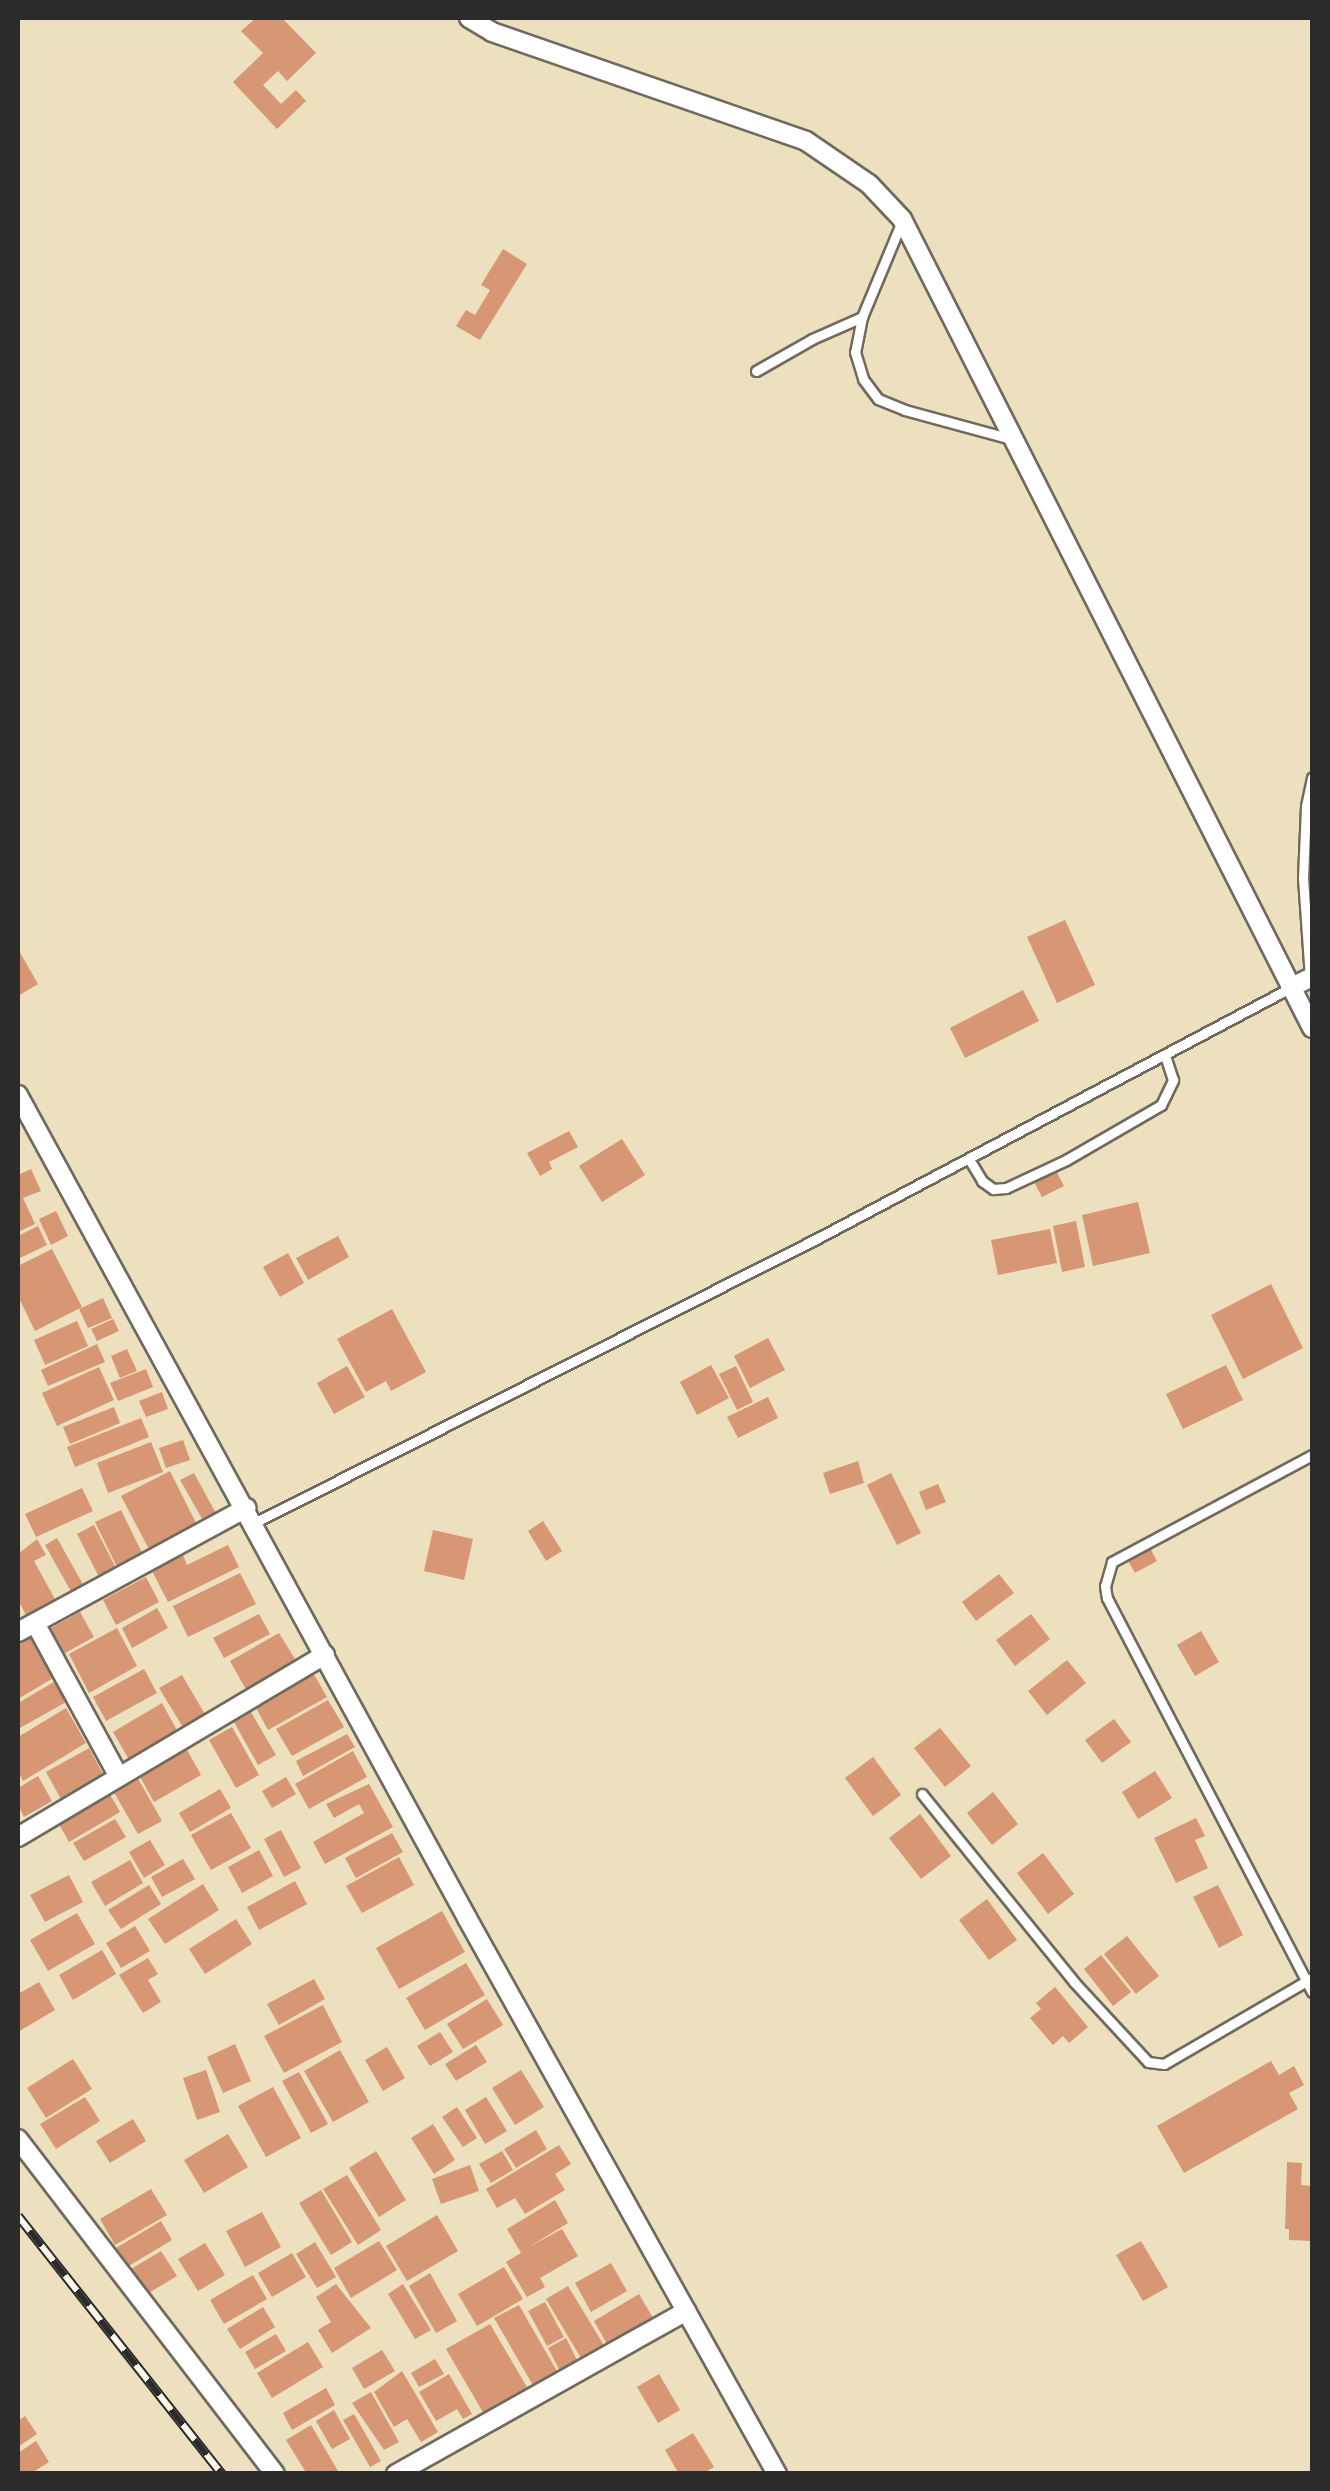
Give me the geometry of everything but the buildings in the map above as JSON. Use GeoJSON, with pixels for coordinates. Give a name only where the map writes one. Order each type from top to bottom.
{"type":"FeatureCollection","features":[{"type":"Feature","properties":{"kind":"street"},"geometry":{"type":"LineString","coordinates":[[469,18],[492,32],[806,141],[870,184],[902,219],[1312,1028]]}},
{"type":"Feature","properties":{"kind":"street"},"geometry":{"type":"LineString","coordinates":[[1290,988],[1312,978]]}},
{"type":"Feature","properties":{"kind":"street"},"geometry":{"type":"LineString","coordinates":[[18,1095],[778,2474]]}},
{"type":"Feature","properties":{"kind":"street"},"geometry":{"type":"LineString","coordinates":[[120,1777],[26,1628],[250,1515]]}},
{"type":"Feature","properties":{"kind":"street"},"geometry":{"type":"LineString","coordinates":[[18,1837],[325,1654]]}},
{"type":"Feature","properties":{"kind":"street"},"geometry":{"type":"LineString","coordinates":[[18,2139],[275,2474]]}},
{"type":"Feature","properties":{"kind":"street"},"geometry":{"type":"LineString","coordinates":[[396,2474],[686,2311]]}},
{"type":"Feature","properties":{"kind":"lane"},"geometry":{"type":"LineString","coordinates":[[902,219],[862,317],[855,352],[862,379],[878,399],[1011,439]]}},
{"type":"Feature","properties":{"kind":"lane"},"geometry":{"type":"LineString","coordinates":[[756,372],[812,338],[862,317]]}},
{"type":"Feature","properties":{"kind":"lane"},"geometry":{"type":"LineString","coordinates":[[1312,778],[1306,806],[1303,878],[1312,978]]}},
{"type":"Feature","properties":{"kind":"lane"},"geometry":{"type":"LineString","coordinates":[[250,1515],[480,1412],[1290,988]]}},
{"type":"Feature","properties":{"kind":"lane"},"geometry":{"type":"LineString","coordinates":[[968,1158],[982,1181],[994,1188],[1006,1188],[1066,1160],[1161,1105],[1173,1080],[1165,1055]]}},
{"type":"Feature","properties":{"kind":"lane"},"geometry":{"type":"LineString","coordinates":[[1312,1455],[1191,1516],[1112,1562],[1104,1586],[1106,1598],[1310,1980],[1312,1992]]}},
{"type":"Feature","properties":{"kind":"lane"},"geometry":{"type":"LineString","coordinates":[[922,1794],[1074,1982],[1148,2062],[1164,2064],[1310,1980]]}},
{"type":"Feature","properties":{"kind":"railway"},"geometry":{"type":"LineString","coordinates":[[18,2216],[222,2474]]}}]}
